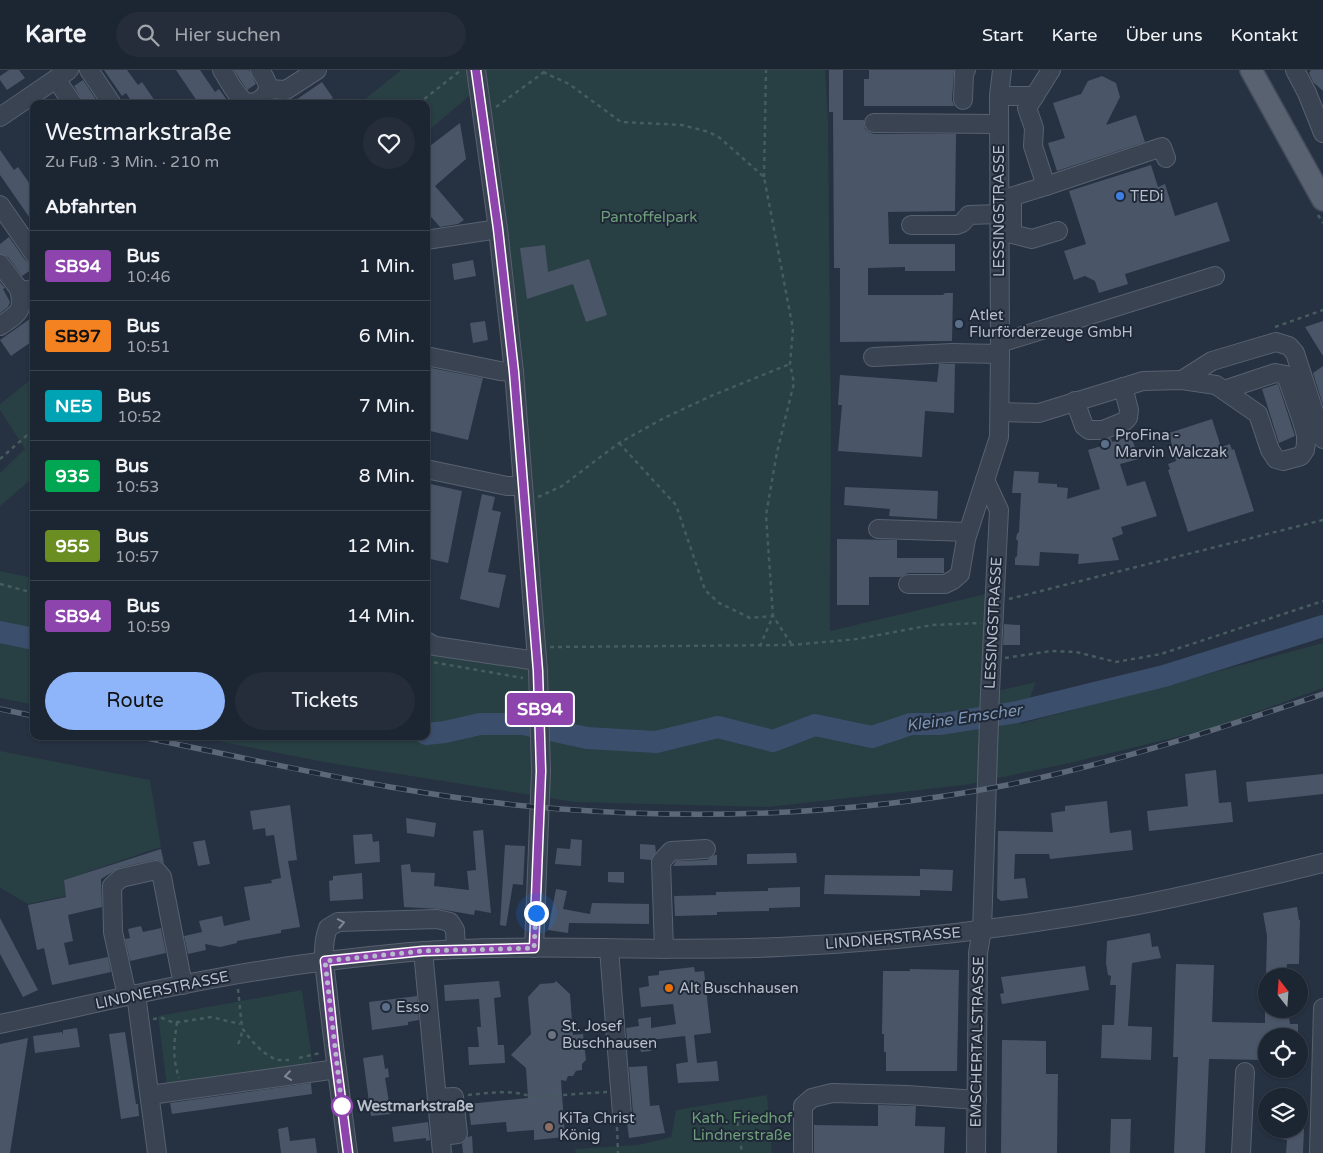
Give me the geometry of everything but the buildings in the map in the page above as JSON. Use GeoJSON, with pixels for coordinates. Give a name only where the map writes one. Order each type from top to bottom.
{"type":"FeatureCollection","features":[{"type":"Feature","properties":{"kind":"main road"},"geometry":{"type":"LineString","coordinates":[[1251,70],[1323,200]]}},
{"type":"Feature","properties":{"kind":"street"},"geometry":{"type":"LineString","coordinates":[[89,70],[109,100]]}},
{"type":"Feature","properties":{"kind":"street"},"geometry":{"type":"LineString","coordinates":[[222,70],[243,100]]}},
{"type":"Feature","properties":{"kind":"street"},"geometry":{"type":"LineString","coordinates":[[259,100],[264,97],[268,89],[265,78],[260,70]]}},
{"type":"Feature","properties":{"kind":"street"},"geometry":{"type":"LineString","coordinates":[[268,89],[286,90],[317,70]]}},
{"type":"Feature","properties":{"kind":"street"},"geometry":{"type":"LineString","coordinates":[[476,70],[498,229],[514,372],[539,682],[541,771],[534,948]]}},
{"type":"Feature","properties":{"kind":"street"},"geometry":{"type":"LineString","coordinates":[[963,100],[964,73],[966,70]]}},
{"type":"Feature","properties":{"kind":"street","name":"LESSINGSTRASSE"},"geometry":{"type":"LineString","coordinates":[[982,930],[991,661],[999,510],[985,480],[999,437],[1000,349],[1006,235],[998,124],[1002,70]]}},
{"type":"Feature","properties":{"kind":"street"},"geometry":{"type":"LineString","coordinates":[[1046,186],[1033,146],[1034,128],[1027,108],[1051,70]]}},
{"type":"Feature","properties":{"kind":"street"},"geometry":{"type":"LineString","coordinates":[[1296,70],[1323,133]]}},
{"type":"Feature","properties":{"kind":"street"},"geometry":{"type":"LineString","coordinates":[[0,117],[63,74],[72,100]]}},
{"type":"Feature","properties":{"kind":"street"},"geometry":{"type":"LineString","coordinates":[[999,96],[1035,96]]}},
{"type":"Feature","properties":{"kind":"street"},"geometry":{"type":"LineString","coordinates":[[874,123],[998,124]]}},
{"type":"Feature","properties":{"kind":"street"},"geometry":{"type":"LineString","coordinates":[[911,225],[957,225],[962,223],[969,215],[1003,204],[1046,186],[1162,147],[1166,158]]}},
{"type":"Feature","properties":{"kind":"street"},"geometry":{"type":"LineString","coordinates":[[0,205],[30,248]]}},
{"type":"Feature","properties":{"kind":"street"},"geometry":{"type":"LineString","coordinates":[[430,239],[498,229]]}},
{"type":"Feature","properties":{"kind":"street"},"geometry":{"type":"LineString","coordinates":[[1006,235],[1032,239],[1058,231]]}},
{"type":"Feature","properties":{"kind":"street"},"geometry":{"type":"LineString","coordinates":[[0,264],[27,289],[18,312],[0,326]]}},
{"type":"Feature","properties":{"kind":"street"},"geometry":{"type":"LineString","coordinates":[[873,357],[1000,349],[1214,276]]}},
{"type":"Feature","properties":{"kind":"street"},"geometry":{"type":"LineString","coordinates":[[1182,380],[1212,361],[1221,358],[1276,342],[1289,346],[1295,353],[1323,439]]}},
{"type":"Feature","properties":{"kind":"street"},"geometry":{"type":"LineString","coordinates":[[430,357],[500,372],[514,372]]}},
{"type":"Feature","properties":{"kind":"street"},"geometry":{"type":"LineString","coordinates":[[1000,412],[1039,413],[1143,381],[1182,380],[1216,385],[1258,414],[1270,450],[1276,459],[1283,461],[1300,456],[1305,450],[1306,435],[1286,375],[1275,373],[1224,390]]}},
{"type":"Feature","properties":{"kind":"street"},"geometry":{"type":"LineString","coordinates":[[1075,401],[1084,426],[1089,430],[1103,430],[1125,422],[1128,418],[1129,410],[1123,387]]}},
{"type":"Feature","properties":{"kind":"street"},"geometry":{"type":"LineString","coordinates":[[430,470],[507,486],[523,493]]}},
{"type":"Feature","properties":{"kind":"street"},"geometry":{"type":"LineString","coordinates":[[908,584],[946,584],[960,574],[968,532],[985,480]]}},
{"type":"Feature","properties":{"kind":"street"},"geometry":{"type":"LineString","coordinates":[[878,529],[968,532]]}},
{"type":"Feature","properties":{"kind":"street"},"geometry":{"type":"LineString","coordinates":[[430,643],[435,646],[537,654]]}},
{"type":"Feature","properties":{"kind":"street"},"geometry":{"type":"LineString","coordinates":[[664,949],[661,862],[671,851],[706,849]]}},
{"type":"Feature","properties":{"kind":"street","name":"LINDNERSTRASSE"},"geometry":{"type":"LineString","coordinates":[[0,1024],[183,984],[325,961],[423,951],[534,948],[739,949],[828,945],[982,930],[1082,915],[1169,899],[1323,863]]}},
{"type":"Feature","properties":{"kind":"street"},"geometry":{"type":"LineString","coordinates":[[157,1153],[140,1021],[114,932],[112,889],[117,880],[132,874],[156,870],[162,877],[183,984]]}},
{"type":"Feature","properties":{"kind":"street"},"geometry":{"type":"LineString","coordinates":[[348,1153],[334,1049],[325,961],[324,939],[328,928],[338,922],[438,919],[450,922],[455,930],[456,949]]}},
{"type":"Feature","properties":{"kind":"street","name":"EMSCHERTALSTRASSE"},"geometry":{"type":"LineString","coordinates":[[976,1153],[978,953],[982,930]]}},
{"type":"Feature","properties":{"kind":"street"},"geometry":{"type":"LineString","coordinates":[[609,949],[622,1114]]}},
{"type":"Feature","properties":{"kind":"street"},"geometry":{"type":"LineString","coordinates":[[423,951],[446,1098],[442,1144]]}},
{"type":"Feature","properties":{"kind":"street"},"geometry":{"type":"LineString","coordinates":[[1319,1153],[1323,1008]]}},
{"type":"Feature","properties":{"kind":"street"},"geometry":{"type":"LineString","coordinates":[[150,1096],[337,1069]]}},
{"type":"Feature","properties":{"kind":"street"},"geometry":{"type":"LineString","coordinates":[[1241,1153],[1245,1072]]}},
{"type":"Feature","properties":{"kind":"street"},"geometry":{"type":"LineString","coordinates":[[803,1153],[803,1106],[812,1098],[832,1093],[907,1095],[977,1100]]}},
{"type":"Feature","properties":{"kind":"path"},"geometry":{"type":"LineString","coordinates":[[423,100],[461,70]]}},
{"type":"Feature","properties":{"kind":"path"},"geometry":{"type":"LineString","coordinates":[[766,70],[764,177],[794,329],[790,364],[794,383],[777,452],[766,515],[774,616],[792,645]]}},
{"type":"Feature","properties":{"kind":"path"},"geometry":{"type":"LineString","coordinates":[[483,117],[545,71],[569,84],[621,122],[682,125],[715,135],[734,149],[764,177]]}},
{"type":"Feature","properties":{"kind":"path"},"geometry":{"type":"LineString","coordinates":[[523,493],[538,498],[562,486],[619,443],[664,418],[711,396],[790,364]]}},
{"type":"Feature","properties":{"kind":"path"},"geometry":{"type":"LineString","coordinates":[[0,459],[30,433]]}},
{"type":"Feature","properties":{"kind":"path"},"geometry":{"type":"LineString","coordinates":[[619,443],[676,505],[705,590],[719,603],[750,618],[774,616]]}},
{"type":"Feature","properties":{"kind":"path"},"geometry":{"type":"LineString","coordinates":[[994,603],[1323,520]]}},
{"type":"Feature","properties":{"kind":"path"},"geometry":{"type":"LineString","coordinates":[[0,584],[30,592]]}},
{"type":"Feature","properties":{"kind":"path"},"geometry":{"type":"LineString","coordinates":[[991,661],[1017,655],[1051,651],[1076,652],[1116,662],[1161,654],[1323,601]]}},
{"type":"Feature","properties":{"kind":"path"},"geometry":{"type":"LineString","coordinates":[[760,646],[774,616]]}},
{"type":"Feature","properties":{"kind":"path"},"geometry":{"type":"LineString","coordinates":[[537,654],[792,645],[857,639],[932,625],[993,623]]}},
{"type":"Feature","properties":{"kind":"path"},"geometry":{"type":"LineString","coordinates":[[430,662],[516,676],[539,682]]}},
{"type":"Feature","properties":{"kind":"path"},"geometry":{"type":"LineString","coordinates":[[236,975],[240,1005],[240,1024],[251,1040],[263,1052],[276,1060],[294,1060],[334,1049]]}},
{"type":"Feature","properties":{"kind":"path"},"geometry":{"type":"LineString","coordinates":[[140,1021],[162,1018],[177,1022],[212,1017],[240,1024]]}},
{"type":"Feature","properties":{"kind":"path"},"geometry":{"type":"LineString","coordinates":[[177,1022],[174,1040],[174,1062],[182,1091]]}},
{"type":"Feature","properties":{"kind":"path"},"geometry":{"type":"LineString","coordinates":[[238,1044],[242,1028]]}},
{"type":"Feature","properties":{"kind":"path"},"geometry":{"type":"LineString","coordinates":[[446,1098],[500,1092],[532,1096],[620,1091]]}},
{"type":"Feature","properties":{"kind":"path"},"geometry":{"type":"LineString","coordinates":[[618,1153],[617,1125],[622,1114]]}},
{"type":"Feature","properties":{"kind":"path"},"geometry":{"type":"LineString","coordinates":[[736,1114],[742,1153]]}},
{"type":"Feature","properties":{"kind":"green space","name":"Pantoffelpark"},"geometry":{"type":"Polygon","coordinates":[[[401,70],[825,70],[828,121],[831,426],[830,631],[994,592],[997,691],[1036,682],[1020,724],[1323,643],[1323,688],[1210,729],[1070,763],[965,785],[768,807],[574,802],[329,763],[212,740],[430,740],[430,650],[535,667],[524,373],[488,105],[482,82],[430,130],[430,100],[364,100],[401,70]]]}},
{"type":"Feature","properties":{"kind":"green space"},"geometry":{"type":"Polygon","coordinates":[[[30,380],[30,480],[0,506],[0,473],[25,449],[0,410],[0,404],[30,380]]]}},
{"type":"Feature","properties":{"kind":"green space"},"geometry":{"type":"Polygon","coordinates":[[[0,571],[30,577],[30,704],[0,698],[0,571]]]}},
{"type":"Feature","properties":{"kind":"green space"},"geometry":{"type":"Polygon","coordinates":[[[0,751],[150,780],[161,847],[64,880],[66,896],[28,904],[0,888],[0,751]]]}},
{"type":"Feature","properties":{"kind":"green space"},"geometry":{"type":"Polygon","coordinates":[[[302,990],[313,1066],[167,1088],[158,1016],[302,990]]]}},
{"type":"Feature","properties":{"kind":"green space","name":"Kath. Friedhof Lindnerstraße"},"geometry":{"type":"Polygon","coordinates":[[[767,1095],[772,1153],[576,1153],[575,1149],[638,1145],[671,1137],[676,1110],[767,1095]]]}},
{"type":"Feature","properties":{"kind":"waterway","name":"Kleine Emscher"},"geometry":{"type":"LineString","coordinates":[[430,734],[480,724],[523,724],[587,738],[656,742],[718,727],[773,741],[815,725],[872,737],[911,724],[941,724],[1017,712],[1164,676],[1323,626]]}},
{"type":"Feature","properties":{"kind":"waterway","name":"Kleine Emscher"},"geometry":{"type":"LineString","coordinates":[[0,632],[30,638]]}},
{"type":"Feature","properties":{"kind":"railway"},"geometry":{"type":"LineString","coordinates":[[156,740],[401,789],[508,804],[561,809],[671,814],[782,812],[893,803],[1002,786],[1084,767],[1164,745],[1323,694]]}},
{"type":"Feature","properties":{"kind":"railway"},"geometry":{"type":"LineString","coordinates":[[0,709],[30,715]]}},
{"type":"Feature","properties":{"kind":"bus line","name":"SB94"},"geometry":{"type":"LineString","coordinates":[[348,1153],[325,961],[423,951],[534,948],[541,771],[538,671],[514,372],[498,229],[476,70]]}},
{"type":"Feature","properties":{"kind":"place","name":"TEDi"},"geometry":{"type":"Point","coordinates":[1120,196]}},
{"type":"Feature","properties":{"kind":"place","name":"Atlet Flurförderzeuge GmbH"},"geometry":{"type":"Point","coordinates":[959,324]}},
{"type":"Feature","properties":{"kind":"place","name":"ProFina - Marvin Walczak"},"geometry":{"type":"Point","coordinates":[1105,444]}},
{"type":"Feature","properties":{"kind":"place","name":"Alt Buschhausen"},"geometry":{"type":"Point","coordinates":[669,988]}},
{"type":"Feature","properties":{"kind":"place","name":"Esso"},"geometry":{"type":"Point","coordinates":[386,1007]}},
{"type":"Feature","properties":{"kind":"place","name":"St. Josef Buschhausen"},"geometry":{"type":"Point","coordinates":[552,1035]}},
{"type":"Feature","properties":{"kind":"place","name":"Westmarkstraße"},"geometry":{"type":"Point","coordinates":[342,1106]}},
{"type":"Feature","properties":{"kind":"place","name":"KiTa Christ König"},"geometry":{"type":"Point","coordinates":[549,1127]}},
{"type":"Feature","properties":{"kind":"route"},"geometry":{"type":"LineString","coordinates":[[342,1106],[325,961],[423,951],[534,948],[536,913]]}}]}
